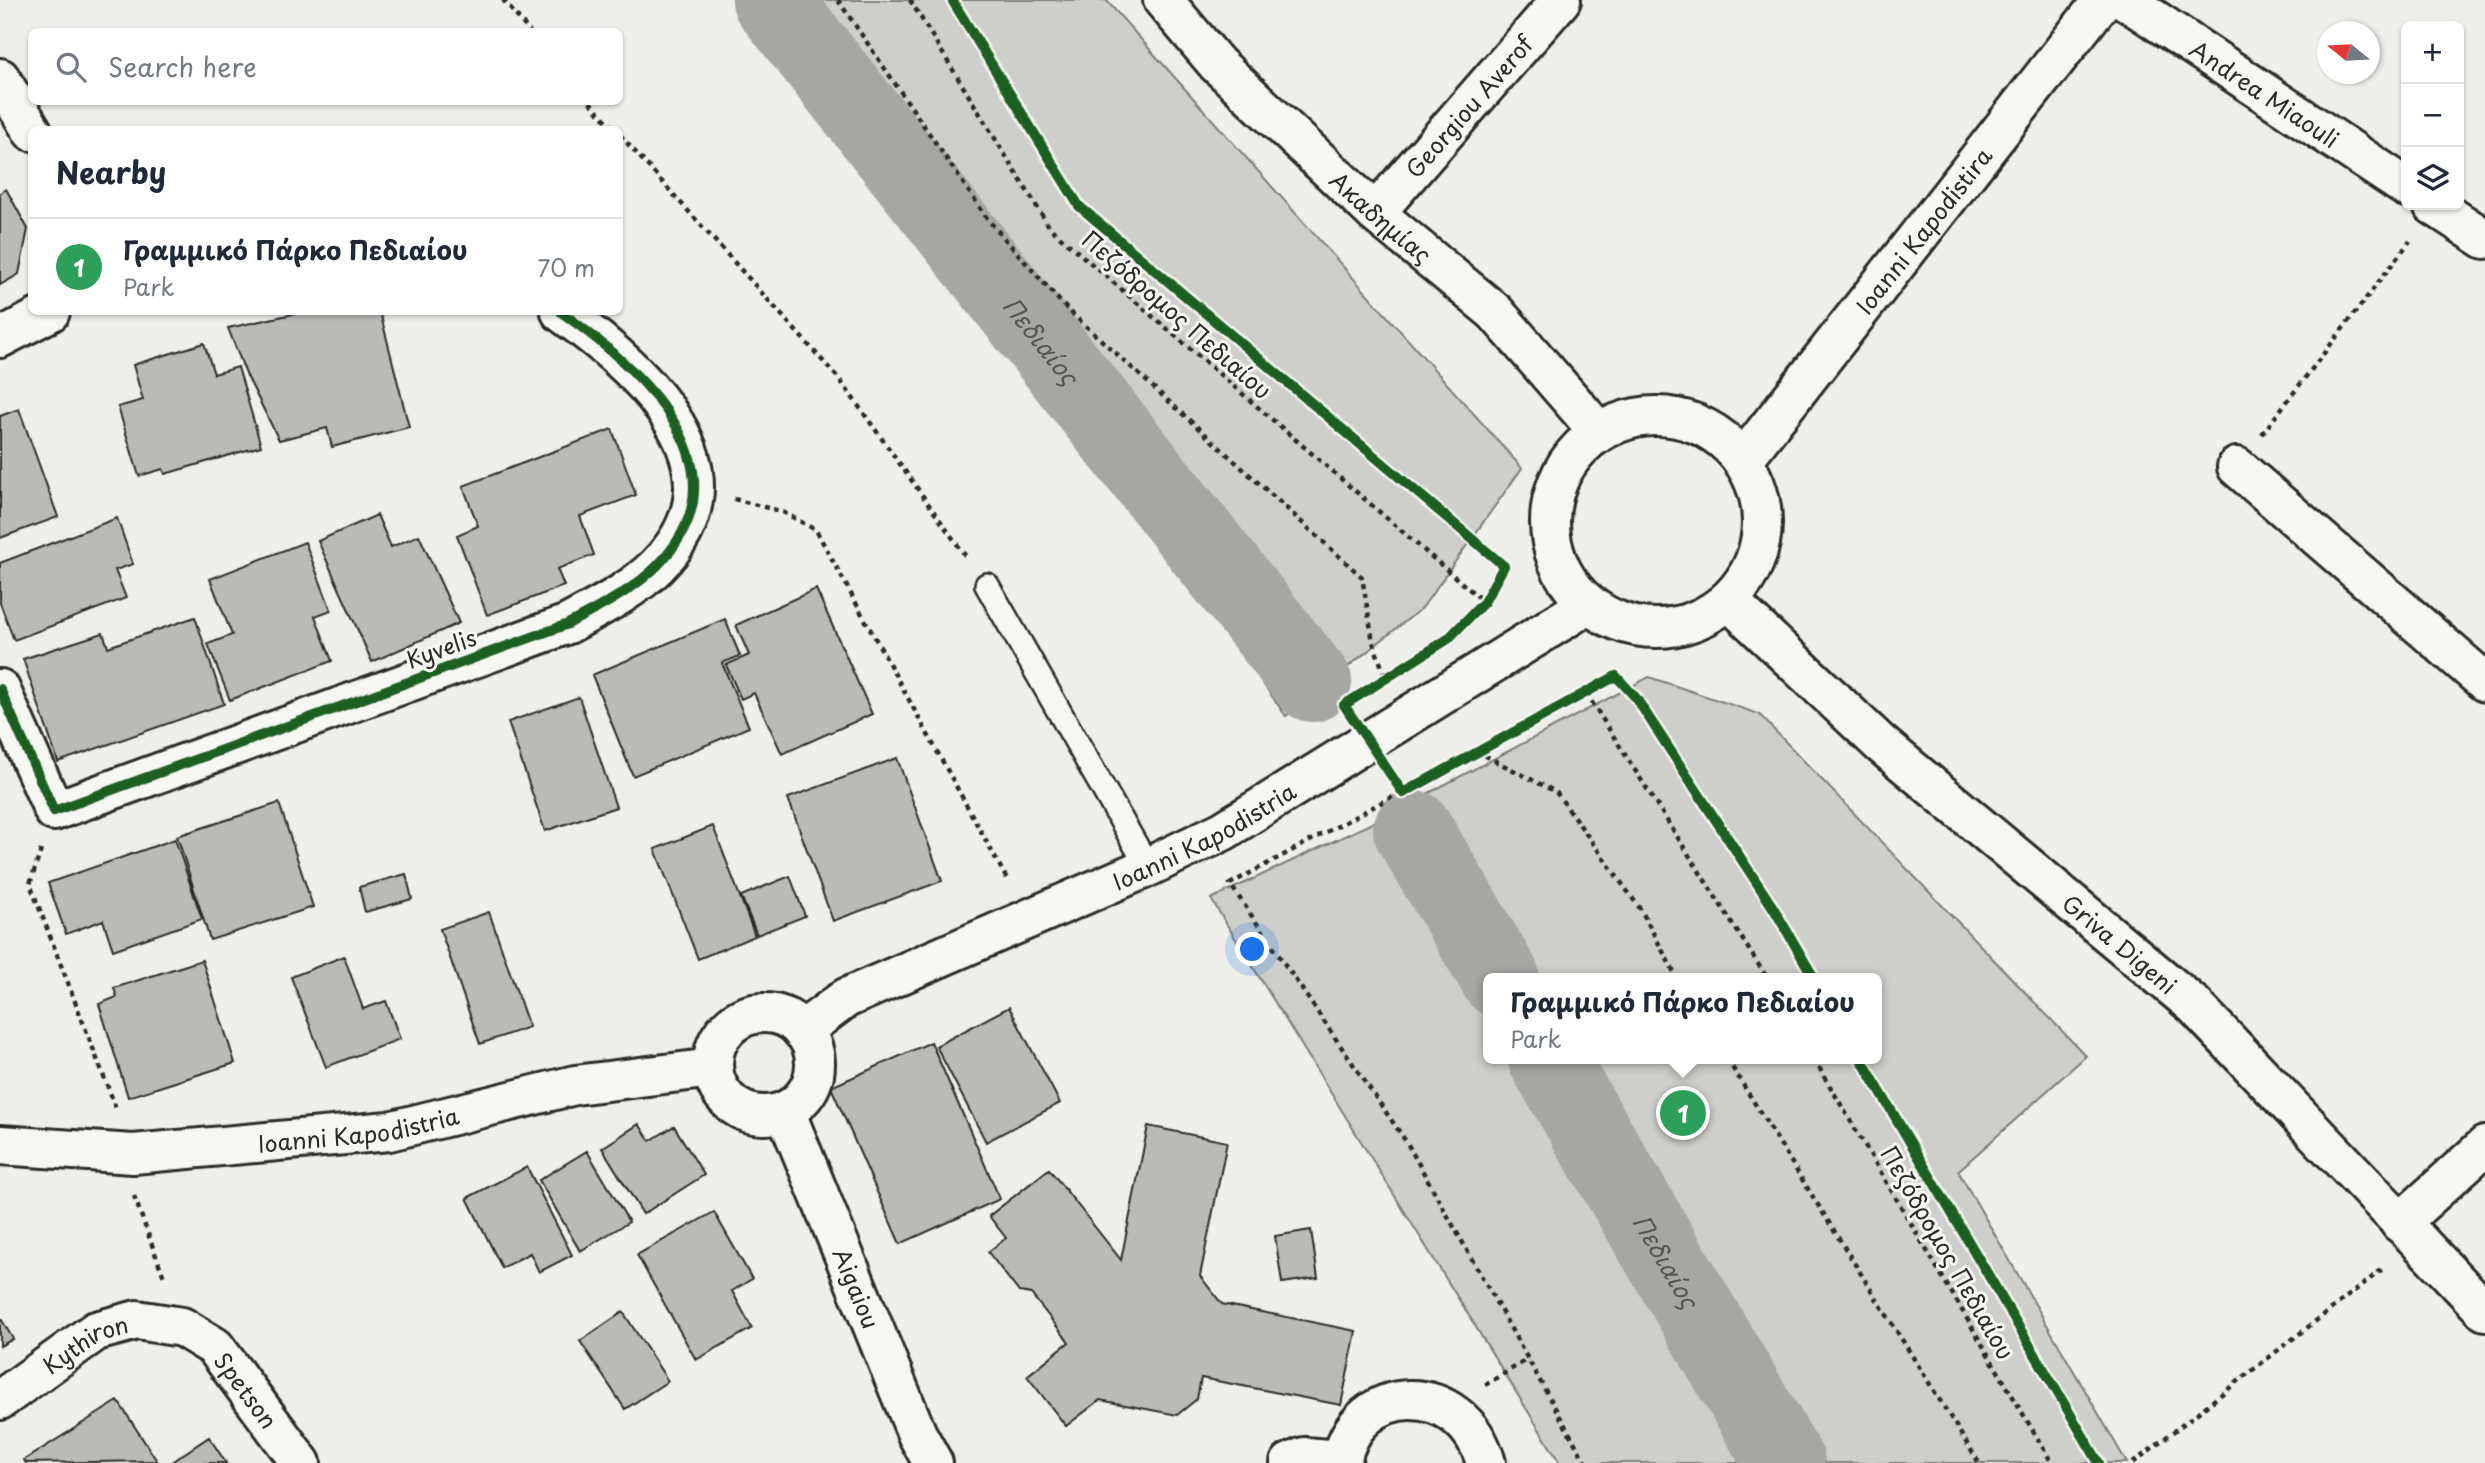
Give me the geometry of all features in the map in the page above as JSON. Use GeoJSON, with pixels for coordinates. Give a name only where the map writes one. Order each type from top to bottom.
{"type":"FeatureCollection","features":[{"type":"Feature","properties":{"kind":"street","name":"Ακαδημίας"},"geometry":{"type":"LineString","coordinates":[[1163,0],[1217,64],[1375,213],[1495,312],[1599,432]]}},
{"type":"Feature","properties":{"kind":"street","name":"Georgiou Averof"},"geometry":{"type":"LineString","coordinates":[[1375,213],[1561,0]]}},
{"type":"Feature","properties":{"kind":"street","name":"Ioanni Kapodistira"},"geometry":{"type":"LineString","coordinates":[[1743,460],[2104,0]]}},
{"type":"Feature","properties":{"kind":"street","name":"Andrea Miaouli"},"geometry":{"type":"LineString","coordinates":[[2125,0],[2401,184]]}},
{"type":"Feature","properties":{"kind":"street"},"geometry":{"type":"LineString","coordinates":[[0,78],[29,126]]}},
{"type":"Feature","properties":{"kind":"street","name":"Andrea Miaouli"},"geometry":{"type":"LineString","coordinates":[[2440,210],[2485,239]]}},
{"type":"Feature","properties":{"kind":"street"},"geometry":{"type":"LineString","coordinates":[[0,338],[44,315]]}},
{"type":"Feature","properties":{"kind":"street","name":"Kyvelis"},"geometry":{"type":"LineString","coordinates":[[54,811],[568,624],[620,596],[657,566],[687,524],[696,489],[686,444],[658,395],[609,346],[565,315]]}},
{"type":"Feature","properties":{"kind":"street"},"geometry":{"type":"LineString","coordinates":[[1656,415],[1690,421],[1713,431],[1743,460],[1758,490],[1763,525],[1757,557],[1728,601],[1697,622],[1656,630],[1628,626],[1587,605],[1563,577],[1553,553],[1550,507],[1559,478],[1577,451],[1599,432],[1626,419],[1656,415]]}},
{"type":"Feature","properties":{"kind":"street"},"geometry":{"type":"LineString","coordinates":[[2237,467],[2485,682]]}},
{"type":"Feature","properties":{"kind":"street","name":"Griva Digeni"},"geometry":{"type":"LineString","coordinates":[[1728,601],[1881,744],[2194,1005],[2485,1311]]}},
{"type":"Feature","properties":{"kind":"street","name":"Ioanni Kapodistria"},"geometry":{"type":"LineString","coordinates":[[802,1031],[846,998],[1148,867],[1223,831],[1587,605]]}},
{"type":"Feature","properties":{"kind":"street"},"geometry":{"type":"LineString","coordinates":[[0,689],[54,811]]}},
{"type":"Feature","properties":{"kind":"street"},"geometry":{"type":"LineString","coordinates":[[750,1014],[781,1016],[802,1031],[814,1054],[815,1071],[809,1087],[799,1101],[785,1111],[753,1115],[738,1109],[720,1091],[713,1068],[714,1051],[722,1036],[750,1014]]}},
{"type":"Feature","properties":{"kind":"street","name":"Ioanni Kapodistria"},"geometry":{"type":"LineString","coordinates":[[0,1145],[126,1154],[389,1131],[575,1086],[713,1068]]}},
{"type":"Feature","properties":{"kind":"street","name":"Aigaiou"},"geometry":{"type":"LineString","coordinates":[[785,1111],[917,1434],[933,1463]]}},
{"type":"Feature","properties":{"kind":"street"},"geometry":{"type":"LineString","coordinates":[[2409,1232],[2485,1146]]}},
{"type":"Feature","properties":{"kind":"street","name":"Kythiron"},"geometry":{"type":"LineString","coordinates":[[0,1400],[96,1331],[136,1320],[182,1327]]}},
{"type":"Feature","properties":{"kind":"street","name":"Spetson"},"geometry":{"type":"LineString","coordinates":[[182,1327],[215,1347],[302,1463]]}},
{"type":"Feature","properties":{"kind":"street"},"geometry":{"type":"LineString","coordinates":[[1290,1463],[1304,1457],[1341,1461],[1349,1438],[1363,1420],[1382,1407],[1404,1400],[1426,1401],[1448,1408],[1466,1422],[1479,1441],[1486,1463]]}},
{"type":"Feature","properties":{"kind":"lane"},"geometry":{"type":"LineString","coordinates":[[986,585],[1148,867]]}},
{"type":"Feature","properties":{"kind":"path"},"geometry":{"type":"LineString","coordinates":[[503,0],[527,28]]}},
{"type":"Feature","properties":{"kind":"path"},"geometry":{"type":"LineString","coordinates":[[838,0],[989,221],[1065,307],[1362,577],[1373,642],[1385,676]]}},
{"type":"Feature","properties":{"kind":"path"},"geometry":{"type":"LineString","coordinates":[[593,105],[611,126]]}},
{"type":"Feature","properties":{"kind":"path"},"geometry":{"type":"LineString","coordinates":[[623,138],[839,380],[986,585]]}},
{"type":"Feature","properties":{"kind":"path"},"geometry":{"type":"LineString","coordinates":[[2237,467],[2418,210]]}},
{"type":"Feature","properties":{"kind":"path"},"geometry":{"type":"LineString","coordinates":[[696,489],[783,512],[816,530],[1010,884]]}},
{"type":"Feature","properties":{"kind":"path"},"geometry":{"type":"LineString","coordinates":[[1586,1463],[1407,1143],[1230,884],[1586,693],[1620,680]]}},
{"type":"Feature","properties":{"kind":"path"},"geometry":{"type":"LineString","coordinates":[[1586,693],[1764,973]]}},
{"type":"Feature","properties":{"kind":"path"},"geometry":{"type":"LineString","coordinates":[[1476,751],[1556,792],[1642,910],[1674,973]]}},
{"type":"Feature","properties":{"kind":"path"},"geometry":{"type":"LineString","coordinates":[[54,811],[30,884],[126,1154],[182,1327]]}},
{"type":"Feature","properties":{"kind":"path"},"geometry":{"type":"LineString","coordinates":[[1730,1064],[1979,1463]]}},
{"type":"Feature","properties":{"kind":"path"},"geometry":{"type":"LineString","coordinates":[[2133,1463],[2409,1232]]}},
{"type":"Feature","properties":{"kind":"shaded area"},"geometry":{"type":"Polygon","coordinates":[[[777,0],[1106,0],[1522,468],[1422,608],[1286,716],[777,0]]]}},
{"type":"Feature","properties":{"kind":"shaded area"},"geometry":{"type":"Polygon","coordinates":[[[1649,677],[1759,714],[2086,1056],[1958,1171],[2127,1463],[1560,1463],[1211,899],[1368,825],[1649,677]]]}},
{"type":"Feature","properties":{"kind":"building"},"geometry":{"type":"Polygon","coordinates":[[[6,189],[28,229],[19,274],[0,285],[0,193],[6,189]]]}},
{"type":"Feature","properties":{"kind":"building"},"geometry":{"type":"Polygon","coordinates":[[[288,315],[381,315],[409,427],[332,447],[327,428],[279,440],[246,374],[228,328],[288,315]]]}},
{"type":"Feature","properties":{"kind":"building"},"geometry":{"type":"Polygon","coordinates":[[[204,343],[214,374],[238,367],[261,446],[165,474],[163,469],[139,476],[118,407],[143,400],[133,365],[204,343]]]}},
{"type":"Feature","properties":{"kind":"building"},"geometry":{"type":"Polygon","coordinates":[[[19,409],[58,517],[0,538],[0,416],[19,409]]]}},
{"type":"Feature","properties":{"kind":"building"},"geometry":{"type":"Polygon","coordinates":[[[612,429],[636,495],[580,516],[594,555],[557,569],[564,586],[487,615],[457,535],[478,526],[463,486],[612,429]]]}},
{"type":"Feature","properties":{"kind":"building"},"geometry":{"type":"Polygon","coordinates":[[[377,515],[391,547],[419,535],[459,623],[372,662],[318,541],[377,515]]]}},
{"type":"Feature","properties":{"kind":"building"},"geometry":{"type":"Polygon","coordinates":[[[117,518],[133,564],[115,570],[126,598],[14,640],[0,603],[0,563],[117,518]]]}},
{"type":"Feature","properties":{"kind":"building"},"geometry":{"type":"Polygon","coordinates":[[[305,542],[331,610],[315,616],[332,661],[230,700],[208,644],[232,635],[210,579],[305,542]]]}},
{"type":"Feature","properties":{"kind":"building"},"geometry":{"type":"Polygon","coordinates":[[[816,589],[872,714],[782,754],[754,693],[741,699],[726,665],[749,655],[736,625],[816,589]]]}},
{"type":"Feature","properties":{"kind":"building"},"geometry":{"type":"Polygon","coordinates":[[[195,617],[224,704],[58,762],[23,659],[103,633],[108,647],[195,617]]]}},
{"type":"Feature","properties":{"kind":"building"},"geometry":{"type":"Polygon","coordinates":[[[725,619],[740,656],[722,663],[749,727],[633,776],[592,675],[725,619]]]}},
{"type":"Feature","properties":{"kind":"building"},"geometry":{"type":"Polygon","coordinates":[[[579,697],[616,807],[545,831],[508,722],[579,697]]]}},
{"type":"Feature","properties":{"kind":"building"},"geometry":{"type":"Polygon","coordinates":[[[897,758],[942,881],[833,921],[788,798],[897,758]]]}},
{"type":"Feature","properties":{"kind":"building"},"geometry":{"type":"Polygon","coordinates":[[[279,803],[313,907],[210,940],[177,836],[279,803]]]}},
{"type":"Feature","properties":{"kind":"building"},"geometry":{"type":"Polygon","coordinates":[[[713,826],[755,936],[698,959],[655,849],[713,826]]]}},
{"type":"Feature","properties":{"kind":"building"},"geometry":{"type":"Polygon","coordinates":[[[175,839],[202,919],[113,950],[103,920],[66,934],[48,883],[175,839]]]}},
{"type":"Feature","properties":{"kind":"building"},"geometry":{"type":"Polygon","coordinates":[[[406,874],[412,899],[365,912],[359,887],[406,874]]]}},
{"type":"Feature","properties":{"kind":"building"},"geometry":{"type":"Polygon","coordinates":[[[790,876],[805,916],[757,935],[741,896],[790,876]]]}},
{"type":"Feature","properties":{"kind":"building"},"geometry":{"type":"Polygon","coordinates":[[[489,912],[529,1027],[480,1044],[440,929],[489,912]]]}},
{"type":"Feature","properties":{"kind":"building"},"geometry":{"type":"Polygon","coordinates":[[[344,956],[363,1009],[386,1001],[400,1039],[326,1067],[291,977],[344,956]]]}},
{"type":"Feature","properties":{"kind":"building"},"geometry":{"type":"Polygon","coordinates":[[[202,960],[235,1063],[128,1097],[99,1004],[117,997],[114,988],[202,960]]]}},
{"type":"Feature","properties":{"kind":"building"},"geometry":{"type":"Polygon","coordinates":[[[1009,1007],[1060,1103],[986,1142],[936,1046],[1009,1007]]]}},
{"type":"Feature","properties":{"kind":"building"},"geometry":{"type":"Polygon","coordinates":[[[931,1042],[1000,1199],[900,1244],[831,1087],[931,1042]]]}},
{"type":"Feature","properties":{"kind":"building"},"geometry":{"type":"Polygon","coordinates":[[[639,1124],[650,1141],[674,1126],[704,1175],[643,1214],[602,1148],[639,1124]]]}},
{"type":"Feature","properties":{"kind":"building"},"geometry":{"type":"Polygon","coordinates":[[[1148,1126],[1227,1142],[1200,1276],[1222,1304],[1356,1331],[1341,1405],[1201,1378],[1197,1399],[1177,1415],[1100,1400],[1066,1426],[1027,1376],[1069,1342],[1031,1294],[1019,1292],[988,1252],[1006,1238],[989,1216],[1049,1169],[1121,1260],[1148,1126]]]}},
{"type":"Feature","properties":{"kind":"building"},"geometry":{"type":"Polygon","coordinates":[[[587,1151],[629,1222],[580,1251],[539,1180],[587,1151]]]}},
{"type":"Feature","properties":{"kind":"building"},"geometry":{"type":"Polygon","coordinates":[[[527,1167],[572,1255],[539,1272],[530,1253],[502,1268],[467,1198],[527,1167]]]}},
{"type":"Feature","properties":{"kind":"building"},"geometry":{"type":"Polygon","coordinates":[[[714,1212],[752,1279],[732,1291],[752,1328],[696,1360],[637,1255],[714,1212]]]}},
{"type":"Feature","properties":{"kind":"building"},"geometry":{"type":"Polygon","coordinates":[[[1311,1230],[1318,1278],[1282,1283],[1275,1236],[1311,1230]]]}},
{"type":"Feature","properties":{"kind":"building"},"geometry":{"type":"Polygon","coordinates":[[[623,1312],[668,1381],[625,1409],[580,1341],[623,1312]]]}},
{"type":"Feature","properties":{"kind":"building"},"geometry":{"type":"Polygon","coordinates":[[[0,1317],[13,1339],[0,1346],[0,1317]]]}},
{"type":"Feature","properties":{"kind":"building"},"geometry":{"type":"Polygon","coordinates":[[[118,1401],[157,1461],[26,1463],[24,1460],[118,1401]]]}},
{"type":"Feature","properties":{"kind":"building"},"geometry":{"type":"Polygon","coordinates":[[[209,1437],[226,1463],[170,1463],[209,1437]]]}},
{"type":"Feature","properties":{"kind":"waterway","name":"Πεδιαίος"},"geometry":{"type":"LineString","coordinates":[[772,0],[1312,682]]}},
{"type":"Feature","properties":{"kind":"waterway","name":"Πεδιαίος"},"geometry":{"type":"LineString","coordinates":[[1413,830],[1497,973]]}},
{"type":"Feature","properties":{"kind":"waterway","name":"Πεδιαίος"},"geometry":{"type":"LineString","coordinates":[[1551,1064],[1785,1463]]}},
{"type":"Feature","properties":{"kind":"cycle path","name":"Πεζόδρομος Πεδιαίου"},"geometry":{"type":"LineString","coordinates":[[952,0],[1079,206],[1504,566],[1484,602],[1448,639],[1344,705],[1403,793],[1616,676],[1636,698],[1774,909],[1811,973]]}},
{"type":"Feature","properties":{"kind":"cycle path"},"geometry":{"type":"LineString","coordinates":[[0,689],[54,811],[568,624],[626,591],[657,566],[684,530],[694,493],[690,458],[675,424],[652,392],[623,362],[565,315]]}},
{"type":"Feature","properties":{"kind":"cycle path","name":"Πεζόδρομος Πεδιαίου"},"geometry":{"type":"LineString","coordinates":[[1864,1064],[2099,1463]]}},
{"type":"Feature","properties":{"kind":"place","name":"Γραμμικό Πάρκο Πεδιαίου"},"geometry":{"type":"Point","coordinates":[1683,1113]}}]}
